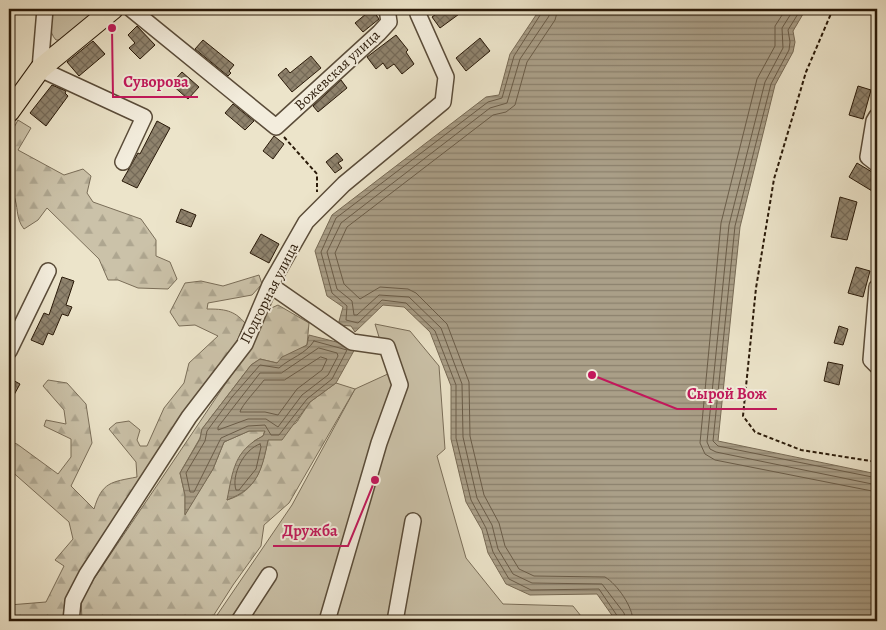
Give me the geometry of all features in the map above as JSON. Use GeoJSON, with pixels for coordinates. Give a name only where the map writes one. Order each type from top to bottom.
{"type":"FeatureCollection","features":[{"type":"Feature","properties":{"kind":"main road"},"geometry":{"type":"LineString","coordinates":[[9,112],[40,69],[113,9]]}},
{"type":"Feature","properties":{"kind":"street"},"geometry":{"type":"LineString","coordinates":[[45,9],[40,69],[144,117],[123,162]]}},
{"type":"Feature","properties":{"kind":"street"},"geometry":{"type":"LineString","coordinates":[[132,9],[276,127]]}},
{"type":"Feature","properties":{"kind":"street","name":"Вожевская улица"},"geometry":{"type":"LineString","coordinates":[[276,127],[378,33],[388,22],[387,9]]}},
{"type":"Feature","properties":{"kind":"street","name":"Подгорная улица"},"geometry":{"type":"LineString","coordinates":[[71,621],[73,601],[87,574],[189,417],[245,344],[270,285],[306,222],[344,184],[443,102],[446,77],[417,11]]}},
{"type":"Feature","properties":{"kind":"street"},"geometry":{"type":"LineString","coordinates":[[877,116],[874,121],[868,157],[877,164]]}},
{"type":"Feature","properties":{"kind":"street"},"geometry":{"type":"LineString","coordinates":[[9,351],[48,271]]}},
{"type":"Feature","properties":{"kind":"street"},"geometry":{"type":"LineString","coordinates":[[270,285],[352,342],[387,347],[400,385],[379,443],[327,621]]}},
{"type":"Feature","properties":{"kind":"street"},"geometry":{"type":"LineString","coordinates":[[877,287],[871,360],[877,366]]}},
{"type":"Feature","properties":{"kind":"street"},"geometry":{"type":"LineString","coordinates":[[395,621],[414,521]]}},
{"type":"Feature","properties":{"kind":"street"},"geometry":{"type":"LineString","coordinates":[[239,621],[269,575]]}},
{"type":"Feature","properties":{"kind":"path"},"geometry":{"type":"LineString","coordinates":[[832,9],[806,72],[774,179],[756,288],[743,416],[755,432],[801,450],[877,462]]}},
{"type":"Feature","properties":{"kind":"path"},"geometry":{"type":"LineString","coordinates":[[276,127],[317,174],[317,211]]}},
{"type":"Feature","properties":{"kind":"green space"},"geometry":{"type":"Polygon","coordinates":[[[51,9],[99,9],[63,40],[56,40],[51,30],[51,9]]]}},
{"type":"Feature","properties":{"kind":"green space"},"geometry":{"type":"Polygon","coordinates":[[[18,120],[31,128],[18,150],[64,175],[83,169],[91,176],[87,193],[93,202],[141,219],[156,240],[156,256],[170,262],[177,279],[168,289],[138,288],[118,280],[108,280],[99,259],[47,208],[38,220],[24,229],[19,221],[13,194],[9,194],[9,137],[18,120]]]}},
{"type":"Feature","properties":{"kind":"green space"},"geometry":{"type":"Polygon","coordinates":[[[259,275],[262,284],[252,295],[208,303],[207,309],[228,311],[237,315],[245,323],[235,345],[145,474],[70,602],[61,621],[9,621],[9,605],[46,602],[64,566],[55,560],[73,539],[69,522],[9,469],[9,442],[17,444],[58,474],[71,457],[71,439],[44,426],[46,420],[66,424],[64,410],[43,386],[48,380],[67,383],[86,404],[92,443],[71,486],[94,509],[104,488],[120,480],[137,477],[136,462],[109,429],[116,423],[129,421],[140,430],[137,440],[140,446],[147,446],[164,408],[184,383],[189,363],[218,336],[195,325],[179,326],[170,312],[185,283],[201,281],[223,286],[259,275]]]}},
{"type":"Feature","properties":{"kind":"green space"},"geometry":{"type":"Polygon","coordinates":[[[278,305],[309,323],[307,345],[277,363],[260,359],[251,365],[202,429],[200,438],[180,473],[185,495],[185,514],[213,469],[224,442],[249,431],[265,430],[263,436],[254,441],[227,500],[237,496],[252,484],[256,477],[268,440],[296,423],[310,402],[336,383],[355,389],[289,503],[264,525],[261,546],[210,621],[82,621],[81,598],[251,346],[267,310],[278,305]]]}},
{"type":"Feature","properties":{"kind":"green space"},"geometry":{"type":"Polygon","coordinates":[[[375,324],[410,331],[439,366],[445,449],[437,456],[466,558],[503,604],[573,606],[585,621],[213,621],[292,505],[355,389],[390,373],[375,324]]]}},
{"type":"Feature","properties":{"kind":"water"},"geometry":{"type":"Polygon","coordinates":[[[540,9],[806,9],[793,31],[795,42],[793,52],[775,85],[740,227],[718,441],[877,474],[877,621],[616,621],[597,594],[530,595],[506,584],[488,553],[482,530],[466,502],[451,439],[451,386],[430,332],[404,307],[383,305],[355,332],[351,326],[338,325],[343,307],[327,296],[315,251],[332,215],[486,97],[499,95],[510,54],[540,9]]]}},
{"type":"Feature","properties":{"kind":"water"},"geometry":{"type":"Polygon","coordinates":[[[309,335],[356,347],[336,383],[310,402],[282,440],[268,440],[261,469],[257,477],[246,490],[227,500],[236,462],[246,448],[263,436],[265,431],[249,431],[224,442],[213,469],[185,515],[185,495],[180,473],[200,439],[202,429],[251,365],[260,359],[277,363],[282,357],[307,345],[309,335]]]}},
{"type":"Feature","properties":{"kind":"building"},"geometry":{"type":"Polygon","coordinates":[[[372,9],[379,19],[363,32],[355,23],[372,9]]]}},
{"type":"Feature","properties":{"kind":"building"},"geometry":{"type":"Polygon","coordinates":[[[443,9],[466,9],[440,28],[432,17],[443,9]]]}},
{"type":"Feature","properties":{"kind":"building"},"geometry":{"type":"Polygon","coordinates":[[[137,26],[155,45],[140,59],[129,48],[135,43],[128,35],[137,26]]]}},
{"type":"Feature","properties":{"kind":"building"},"geometry":{"type":"Polygon","coordinates":[[[396,35],[408,50],[406,52],[414,64],[402,74],[394,64],[387,69],[383,63],[376,69],[367,57],[396,35]]]}},
{"type":"Feature","properties":{"kind":"building"},"geometry":{"type":"Polygon","coordinates":[[[480,38],[490,51],[466,71],[456,58],[480,38]]]}},
{"type":"Feature","properties":{"kind":"building"},"geometry":{"type":"Polygon","coordinates":[[[203,40],[234,65],[229,71],[231,73],[228,76],[195,49],[203,40]]]}},
{"type":"Feature","properties":{"kind":"building"},"geometry":{"type":"Polygon","coordinates":[[[93,41],[105,54],[79,76],[67,62],[93,41]]]}},
{"type":"Feature","properties":{"kind":"building"},"geometry":{"type":"Polygon","coordinates":[[[311,56],[321,68],[292,92],[278,75],[286,68],[290,73],[311,56]]]}},
{"type":"Feature","properties":{"kind":"building"},"geometry":{"type":"Polygon","coordinates":[[[182,72],[199,87],[188,99],[171,84],[182,72]]]}},
{"type":"Feature","properties":{"kind":"building"},"geometry":{"type":"Polygon","coordinates":[[[341,80],[347,88],[318,112],[313,106],[341,80]]]}},
{"type":"Feature","properties":{"kind":"building"},"geometry":{"type":"Polygon","coordinates":[[[52,85],[66,91],[65,93],[68,96],[46,126],[30,113],[52,85]]]}},
{"type":"Feature","properties":{"kind":"building"},"geometry":{"type":"Polygon","coordinates":[[[858,86],[871,90],[863,119],[849,115],[858,86]]]}},
{"type":"Feature","properties":{"kind":"building"},"geometry":{"type":"Polygon","coordinates":[[[233,104],[254,121],[245,130],[225,113],[233,104]]]}},
{"type":"Feature","properties":{"kind":"building"},"geometry":{"type":"Polygon","coordinates":[[[157,121],[170,128],[137,188],[122,181],[138,153],[140,154],[157,121]]]}},
{"type":"Feature","properties":{"kind":"building"},"geometry":{"type":"Polygon","coordinates":[[[274,136],[284,144],[273,159],[263,151],[274,136]]]}},
{"type":"Feature","properties":{"kind":"building"},"geometry":{"type":"Polygon","coordinates":[[[337,153],[343,160],[338,163],[342,168],[335,173],[326,162],[337,153]]]}},
{"type":"Feature","properties":{"kind":"building"},"geometry":{"type":"Polygon","coordinates":[[[857,163],[877,175],[877,194],[849,177],[857,163]]]}},
{"type":"Feature","properties":{"kind":"building"},"geometry":{"type":"Polygon","coordinates":[[[840,197],[857,202],[847,240],[831,237],[840,197]]]}},
{"type":"Feature","properties":{"kind":"building"},"geometry":{"type":"Polygon","coordinates":[[[181,209],[196,215],[191,227],[176,222],[181,209]]]}},
{"type":"Feature","properties":{"kind":"building"},"geometry":{"type":"Polygon","coordinates":[[[261,234],[279,244],[269,263],[250,253],[261,234]]]}},
{"type":"Feature","properties":{"kind":"building"},"geometry":{"type":"Polygon","coordinates":[[[856,267],[870,271],[863,297],[848,293],[856,267]]]}},
{"type":"Feature","properties":{"kind":"building"},"geometry":{"type":"Polygon","coordinates":[[[62,277],[74,281],[66,305],[72,307],[68,316],[62,314],[53,335],[48,333],[43,345],[31,340],[44,313],[49,315],[62,277]]]}},
{"type":"Feature","properties":{"kind":"building"},"geometry":{"type":"Polygon","coordinates":[[[839,326],[848,329],[843,345],[834,343],[839,326]]]}},
{"type":"Feature","properties":{"kind":"building"},"geometry":{"type":"Polygon","coordinates":[[[828,362],[843,365],[839,385],[824,381],[828,362]]]}},
{"type":"Feature","properties":{"kind":"building"},"geometry":{"type":"Polygon","coordinates":[[[9,378],[20,384],[9,404],[9,378]]]}},
{"type":"Feature","properties":{"kind":"place","name":"Суворова"},"geometry":{"type":"Point","coordinates":[112,28]}},
{"type":"Feature","properties":{"kind":"place","name":"Сырой Вож"},"geometry":{"type":"Point","coordinates":[592,375]}},
{"type":"Feature","properties":{"kind":"place","name":"Дружба"},"geometry":{"type":"Point","coordinates":[375,480]}}]}
